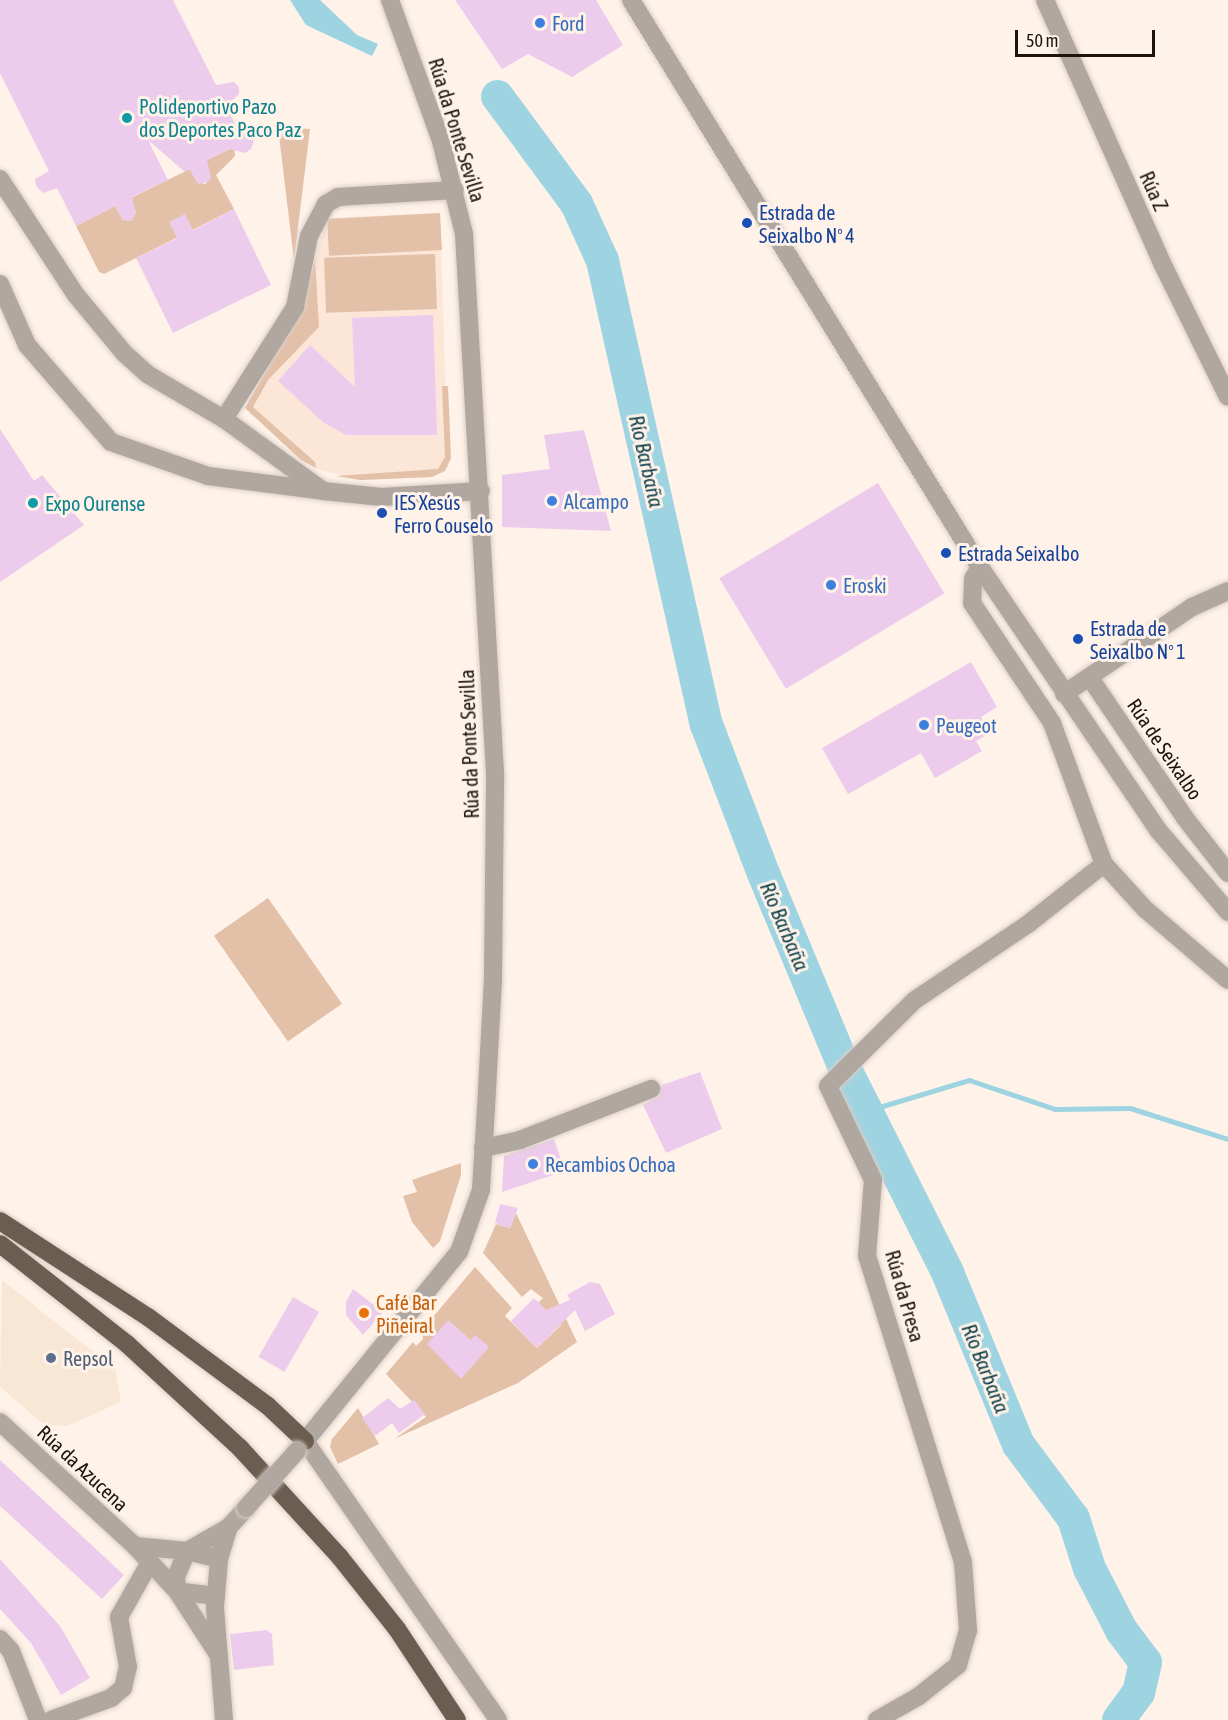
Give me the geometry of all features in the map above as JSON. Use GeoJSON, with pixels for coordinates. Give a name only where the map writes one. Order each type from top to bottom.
{"type":"FeatureCollection","features":[{"type":"Feature","properties":{"kind":"highway"},"geometry":{"type":"LineString","coordinates":[[0,1221],[148,1317],[268,1406],[301,1446]]}},
{"type":"Feature","properties":{"kind":"highway"},"geometry":{"type":"LineString","coordinates":[[0,1244],[127,1344],[240,1448],[339,1556],[398,1629],[457,1720]]}},
{"type":"Feature","properties":{"kind":"street","name":"Rúa da Ponte Sevilla"},"geometry":{"type":"LineString","coordinates":[[229,1527],[301,1446],[459,1252],[481,1190],[493,978],[495,772],[481,491],[464,234],[455,190],[390,0]]}},
{"type":"Feature","properties":{"kind":"street"},"geometry":{"type":"LineString","coordinates":[[631,0],[980,567],[1158,830],[1228,912]]}},
{"type":"Feature","properties":{"kind":"street","name":"Rúa Z"},"geometry":{"type":"LineString","coordinates":[[1045,0],[1162,263],[1228,397]]}},
{"type":"Feature","properties":{"kind":"street"},"geometry":{"type":"LineString","coordinates":[[0,179],[76,295],[124,352],[147,374],[224,419],[323,491]]}},
{"type":"Feature","properties":{"kind":"street"},"geometry":{"type":"LineString","coordinates":[[224,419],[295,307],[309,236],[326,204],[338,197],[455,190]]}},
{"type":"Feature","properties":{"kind":"street"},"geometry":{"type":"LineString","coordinates":[[0,284],[27,345],[111,442],[208,476],[382,497],[481,491]]}},
{"type":"Feature","properties":{"kind":"street"},"geometry":{"type":"LineString","coordinates":[[980,567],[973,579],[972,603],[1052,723],[1104,864],[1145,909],[1228,980]]}},
{"type":"Feature","properties":{"kind":"street"},"geometry":{"type":"LineString","coordinates":[[1064,694],[1192,607],[1228,591]]}},
{"type":"Feature","properties":{"kind":"street","name":"Rúa de Seixalbo"},"geometry":{"type":"LineString","coordinates":[[1089,678],[1179,810],[1228,873]]}},
{"type":"Feature","properties":{"kind":"street","name":"Rúa da Presa"},"geometry":{"type":"LineString","coordinates":[[877,1720],[919,1696],[958,1665],[968,1630],[964,1572],[867,1256],[873,1180],[828,1086],[915,1000],[1028,924],[1104,864]]}},
{"type":"Feature","properties":{"kind":"street"},"geometry":{"type":"LineString","coordinates":[[483,1148],[520,1140],[651,1089]]}},
{"type":"Feature","properties":{"kind":"street","name":"Rúa da Azucena"},"geometry":{"type":"LineString","coordinates":[[0,1422],[135,1546],[149,1564],[177,1591],[219,1656]]}},
{"type":"Feature","properties":{"kind":"street"},"geometry":{"type":"LineString","coordinates":[[301,1446],[498,1720]]}},
{"type":"Feature","properties":{"kind":"street"},"geometry":{"type":"LineString","coordinates":[[216,1596],[177,1591],[179,1565],[187,1551],[229,1527]]}},
{"type":"Feature","properties":{"kind":"street"},"geometry":{"type":"LineString","coordinates":[[224,1720],[216,1596],[219,1559],[229,1527]]}},
{"type":"Feature","properties":{"kind":"street"},"geometry":{"type":"LineString","coordinates":[[135,1546],[187,1551],[219,1559]]}},
{"type":"Feature","properties":{"kind":"street"},"geometry":{"type":"LineString","coordinates":[[51,1720],[111,1698],[123,1688],[128,1667],[119,1617],[149,1564]]}},
{"type":"Feature","properties":{"kind":"street"},"geometry":{"type":"LineString","coordinates":[[0,1639],[11,1651],[38,1720]]}},
{"type":"Feature","properties":{"kind":"shaded area"},"geometry":{"type":"Polygon","coordinates":[[[278,127],[310,129],[294,260],[278,127]]]}},
{"type":"Feature","properties":{"kind":"shaded area"},"geometry":{"type":"Polygon","coordinates":[[[234,147],[235,156],[216,175],[234,209],[104,274],[99,272],[76,226],[115,206],[123,220],[131,221],[136,213],[131,198],[190,169],[197,182],[205,184],[211,177],[205,161],[234,147]]]}},
{"type":"Feature","properties":{"kind":"shaded area"},"geometry":{"type":"Polygon","coordinates":[[[440,213],[448,467],[432,477],[360,480],[317,469],[301,460],[245,408],[300,311],[327,218],[440,213]]]}},
{"type":"Feature","properties":{"kind":"shaded area"},"geometry":{"type":"Polygon","coordinates":[[[440,213],[442,250],[329,256],[327,219],[440,213]]]}},
{"type":"Feature","properties":{"kind":"shaded area"},"geometry":{"type":"Polygon","coordinates":[[[435,254],[437,309],[326,313],[324,258],[435,254]]]}},
{"type":"Feature","properties":{"kind":"shaded area"},"geometry":{"type":"Polygon","coordinates":[[[315,260],[319,327],[268,380],[253,407],[315,462],[316,468],[301,460],[245,408],[300,311],[315,260]]]}},
{"type":"Feature","properties":{"kind":"shaded area"},"geometry":{"type":"Polygon","coordinates":[[[442,386],[448,386],[451,458],[445,471],[432,477],[360,480],[336,476],[438,469],[445,457],[442,386]]]}},
{"type":"Feature","properties":{"kind":"shaded area"},"geometry":{"type":"Polygon","coordinates":[[[268,898],[342,1004],[288,1042],[214,936],[268,898]]]}},
{"type":"Feature","properties":{"kind":"shaded area"},"geometry":{"type":"Polygon","coordinates":[[[461,1163],[461,1175],[440,1241],[433,1248],[412,1222],[403,1196],[417,1192],[412,1180],[461,1163]]]}},
{"type":"Feature","properties":{"kind":"shaded area"},"geometry":{"type":"Polygon","coordinates":[[[516,1213],[577,1342],[518,1383],[394,1439],[426,1417],[386,1374],[413,1342],[416,1346],[423,1339],[422,1330],[475,1267],[512,1308],[505,1316],[537,1348],[561,1325],[538,1303],[543,1298],[531,1289],[522,1297],[483,1253],[496,1224],[510,1228],[516,1213]]]}},
{"type":"Feature","properties":{"kind":"shaded area","name":"Repsol"},"geometry":{"type":"Polygon","coordinates":[[[2,1280],[115,1369],[121,1402],[67,1426],[44,1425],[0,1387],[2,1280]]]}},
{"type":"Feature","properties":{"kind":"shaded area"},"geometry":{"type":"Polygon","coordinates":[[[358,1408],[379,1444],[338,1464],[330,1447],[332,1439],[358,1408]]]}},
{"type":"Feature","properties":{"kind":"water"},"geometry":{"type":"Polygon","coordinates":[[[290,0],[320,0],[357,35],[378,44],[372,56],[306,25],[290,0]]]}},
{"type":"Feature","properties":{"kind":"building","name":"Polideportivo Pazo dos Deportes Paco Paz"},"geometry":{"type":"Polygon","coordinates":[[[0,0],[173,0],[216,85],[234,82],[239,87],[239,94],[226,106],[238,130],[251,134],[254,142],[251,149],[245,153],[230,149],[207,160],[211,177],[208,182],[198,184],[190,169],[185,172],[148,140],[168,180],[132,197],[136,213],[131,221],[123,220],[115,206],[76,226],[57,188],[43,193],[36,186],[35,179],[49,171],[0,73],[0,0]]]}},
{"type":"Feature","properties":{"kind":"building","name":"Ford"},"geometry":{"type":"Polygon","coordinates":[[[455,0],[596,0],[623,45],[572,77],[528,54],[502,69],[455,0]]]}},
{"type":"Feature","properties":{"kind":"building"},"geometry":{"type":"Polygon","coordinates":[[[234,209],[271,285],[173,333],[136,258],[177,238],[169,222],[185,214],[193,230],[234,209]]]}},
{"type":"Feature","properties":{"kind":"building"},"geometry":{"type":"Polygon","coordinates":[[[433,315],[437,435],[346,435],[324,423],[278,381],[310,345],[355,387],[352,318],[433,315]]]}},
{"type":"Feature","properties":{"kind":"building","name":"Expo Ourense"},"geometry":{"type":"Polygon","coordinates":[[[0,429],[34,481],[42,475],[84,525],[0,582],[0,429]]]}},
{"type":"Feature","properties":{"kind":"building","name":"Alcampo"},"geometry":{"type":"Polygon","coordinates":[[[584,430],[611,531],[502,527],[502,475],[550,469],[544,435],[584,430]]]}},
{"type":"Feature","properties":{"kind":"building","name":"Eroski"},"geometry":{"type":"Polygon","coordinates":[[[878,483],[944,594],[786,689],[719,578],[878,483]]]}},
{"type":"Feature","properties":{"kind":"building","name":"Peugeot"},"geometry":{"type":"Polygon","coordinates":[[[971,662],[997,707],[981,717],[990,733],[976,741],[982,751],[935,778],[921,753],[848,794],[822,748],[971,662]]]}},
{"type":"Feature","properties":{"kind":"building"},"geometry":{"type":"Polygon","coordinates":[[[700,1072],[722,1129],[666,1153],[643,1105],[659,1096],[662,1085],[700,1072]]]}},
{"type":"Feature","properties":{"kind":"building","name":"Recambios Ochoa"},"geometry":{"type":"Polygon","coordinates":[[[554,1139],[565,1171],[502,1192],[504,1156],[554,1139]]]}},
{"type":"Feature","properties":{"kind":"building"},"geometry":{"type":"Polygon","coordinates":[[[500,1204],[518,1208],[510,1228],[495,1223],[500,1204]]]}},
{"type":"Feature","properties":{"kind":"building"},"geometry":{"type":"Polygon","coordinates":[[[590,1282],[600,1284],[615,1314],[585,1331],[575,1310],[537,1348],[511,1321],[534,1298],[546,1310],[570,1300],[567,1295],[590,1282]]]}},
{"type":"Feature","properties":{"kind":"building","name":"Café Bar Piñeiral"},"geometry":{"type":"Polygon","coordinates":[[[353,1289],[383,1312],[363,1335],[346,1315],[346,1302],[353,1289]]]}},
{"type":"Feature","properties":{"kind":"building"},"geometry":{"type":"Polygon","coordinates":[[[293,1297],[319,1312],[284,1372],[258,1357],[293,1297]]]}},
{"type":"Feature","properties":{"kind":"building"},"geometry":{"type":"Polygon","coordinates":[[[448,1320],[471,1340],[475,1335],[489,1347],[461,1379],[427,1344],[448,1320]]]}},
{"type":"Feature","properties":{"kind":"building"},"geometry":{"type":"Polygon","coordinates":[[[388,1398],[400,1409],[414,1400],[425,1414],[399,1433],[392,1423],[375,1436],[362,1418],[388,1398]]]}},
{"type":"Feature","properties":{"kind":"building"},"geometry":{"type":"Polygon","coordinates":[[[0,1460],[124,1575],[102,1599],[0,1506],[0,1460]]]}},
{"type":"Feature","properties":{"kind":"building"},"geometry":{"type":"Polygon","coordinates":[[[0,1559],[60,1626],[90,1678],[61,1695],[31,1643],[0,1609],[0,1559]]]}},
{"type":"Feature","properties":{"kind":"building"},"geometry":{"type":"Polygon","coordinates":[[[267,1630],[272,1634],[274,1665],[234,1670],[230,1634],[267,1630]]]}},
{"type":"Feature","properties":{"kind":"waterway","name":"Río Barbaña"},"geometry":{"type":"LineString","coordinates":[[497,96],[576,203],[602,260],[706,724],[763,873],[843,1065],[947,1272],[1018,1444],[1073,1518],[1089,1568],[1121,1630],[1145,1662],[1138,1692],[1118,1720]]}},
{"type":"Feature","properties":{"kind":"waterway"},"geometry":{"type":"LineString","coordinates":[[866,1111],[969,1080],[1055,1109],[1130,1108],[1228,1139]]}},
{"type":"Feature","properties":{"kind":"place","name":"Ford"},"geometry":{"type":"Point","coordinates":[540,23]}},
{"type":"Feature","properties":{"kind":"place","name":"Polideportivo Pazo dos Deportes Paco Paz"},"geometry":{"type":"Point","coordinates":[127,118]}},
{"type":"Feature","properties":{"kind":"place","name":"Estrada de Seixalbo Nº 4"},"geometry":{"type":"Point","coordinates":[747,223]}},
{"type":"Feature","properties":{"kind":"place","name":"Alcampo"},"geometry":{"type":"Point","coordinates":[552,501]}},
{"type":"Feature","properties":{"kind":"place","name":"Expo Ourense"},"geometry":{"type":"Point","coordinates":[33,503]}},
{"type":"Feature","properties":{"kind":"place","name":"IES Xesús Ferro Couselo"},"geometry":{"type":"Point","coordinates":[382,513]}},
{"type":"Feature","properties":{"kind":"place","name":"Estrada Seixalbo"},"geometry":{"type":"Point","coordinates":[946,553]}},
{"type":"Feature","properties":{"kind":"place","name":"Eroski"},"geometry":{"type":"Point","coordinates":[831,585]}},
{"type":"Feature","properties":{"kind":"place","name":"Estrada de Seixalbo Nº 1"},"geometry":{"type":"Point","coordinates":[1078,639]}},
{"type":"Feature","properties":{"kind":"place","name":"Peugeot"},"geometry":{"type":"Point","coordinates":[924,725]}},
{"type":"Feature","properties":{"kind":"place","name":"Recambios Ochoa"},"geometry":{"type":"Point","coordinates":[533,1164]}},
{"type":"Feature","properties":{"kind":"place","name":"Café Bar Piñeiral"},"geometry":{"type":"Point","coordinates":[364,1313]}},
{"type":"Feature","properties":{"kind":"place","name":"Repsol"},"geometry":{"type":"Point","coordinates":[51,1358]}}]}
